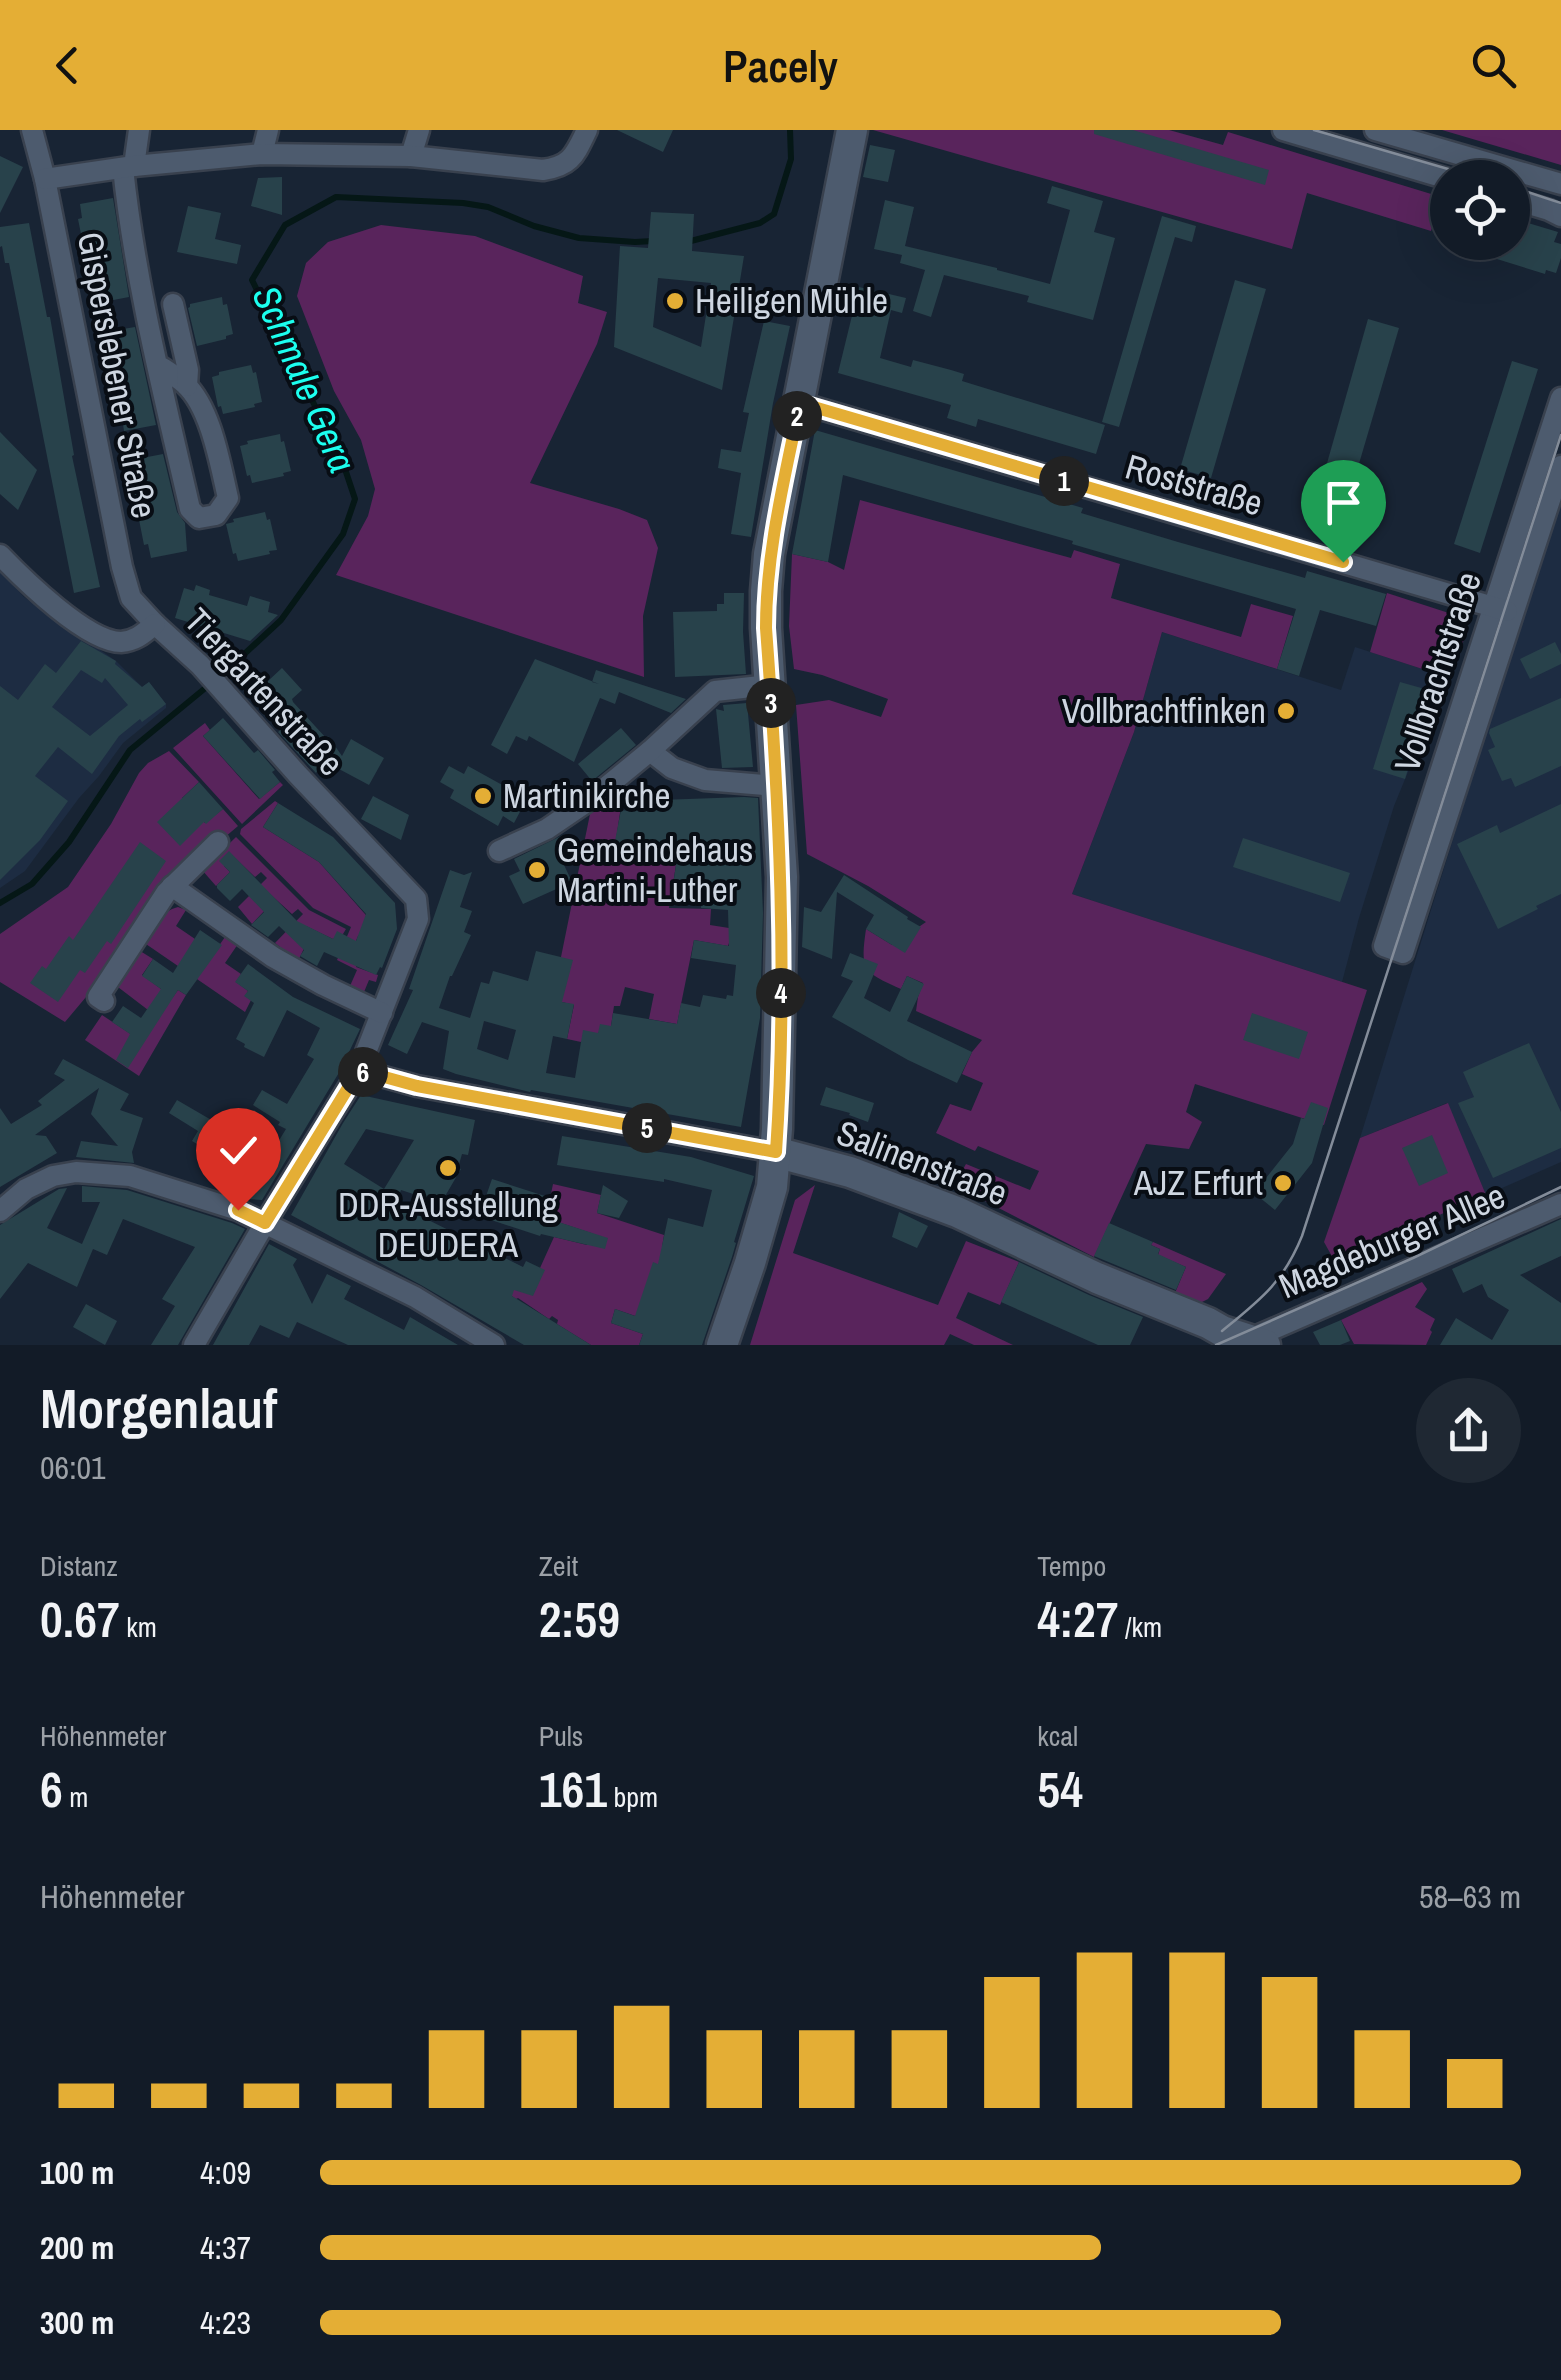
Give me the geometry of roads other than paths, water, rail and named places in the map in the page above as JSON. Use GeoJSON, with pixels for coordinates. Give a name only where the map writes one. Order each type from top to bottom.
{"type":"FeatureCollection","features":[{"type":"Feature","properties":{"kind":"main road"},"geometry":{"type":"LineString","coordinates":[[722,1345],[772,1187],[776,1152],[782,877],[766,628],[769,554],[852,130]]}},
{"type":"Feature","properties":{"kind":"main road","name":"Salinenstraße"},"geometry":{"type":"LineString","coordinates":[[776,1152],[850,1172],[957,1212],[1097,1278],[1257,1342]]}},
{"type":"Feature","properties":{"kind":"street","name":"Gisperslebener Straße"},"geometry":{"type":"LineString","coordinates":[[32,130],[122,567],[132,598],[155,624]]}},
{"type":"Feature","properties":{"kind":"street","name":"Gisperslebener Straße"},"geometry":{"type":"LineString","coordinates":[[139,130],[129,167],[129,214],[158,365],[190,509],[199,518],[216,515],[228,498],[214,440],[187,386],[158,365]]}},
{"type":"Feature","properties":{"kind":"street"},"geometry":{"type":"LineString","coordinates":[[262,154],[268,130]]}},
{"type":"Feature","properties":{"kind":"street"},"geometry":{"type":"LineString","coordinates":[[412,156],[418,130]]}},
{"type":"Feature","properties":{"kind":"street"},"geometry":{"type":"LineString","coordinates":[[44,179],[262,154],[412,156],[543,170],[560,168],[574,156],[587,130]]}},
{"type":"Feature","properties":{"kind":"street"},"geometry":{"type":"LineString","coordinates":[[1282,130],[1430,175]]}},
{"type":"Feature","properties":{"kind":"street"},"geometry":{"type":"LineString","coordinates":[[1376,130],[1561,184]]}},
{"type":"Feature","properties":{"kind":"street"},"geometry":{"type":"LineString","coordinates":[[1530,204],[1561,216]]}},
{"type":"Feature","properties":{"kind":"street"},"geometry":{"type":"LineString","coordinates":[[173,304],[188,370],[187,386]]}},
{"type":"Feature","properties":{"kind":"street","name":"Vollbrachtstraße"},"geometry":{"type":"LineString","coordinates":[[1503,610],[1561,398]]}},
{"type":"Feature","properties":{"kind":"street","name":"Roststraße"},"geometry":{"type":"LineString","coordinates":[[800,403],[1503,610]]}},
{"type":"Feature","properties":{"kind":"street"},"geometry":{"type":"LineString","coordinates":[[1404,953],[1503,610],[1561,466]]}},
{"type":"Feature","properties":{"kind":"street","name":"Tiergartenstraße"},"geometry":{"type":"LineString","coordinates":[[0,555],[31,588],[85,628],[117,642],[136,639],[155,624],[200,666],[416,899],[418,920],[382,1012]]}},
{"type":"Feature","properties":{"kind":"street"},"geometry":{"type":"LineString","coordinates":[[498,851],[546,829],[594,796],[715,691],[770,685]]}},
{"type":"Feature","properties":{"kind":"street"},"geometry":{"type":"LineString","coordinates":[[650,751],[672,768],[705,780],[776,786]]}},
{"type":"Feature","properties":{"kind":"street"},"geometry":{"type":"LineString","coordinates":[[104,1001],[98,997],[172,886],[218,842]]}},
{"type":"Feature","properties":{"kind":"street"},"geometry":{"type":"LineString","coordinates":[[172,886],[273,957],[382,1012],[359,1070],[194,1345]]}},
{"type":"Feature","properties":{"kind":"street","name":"Salinenstraße"},"geometry":{"type":"LineString","coordinates":[[359,1070],[417,1086],[776,1152]]}},
{"type":"Feature","properties":{"kind":"street"},"geometry":{"type":"LineString","coordinates":[[0,1211],[26,1189],[52,1176],[76,1172],[130,1176],[238,1210],[415,1297],[494,1345]]}},
{"type":"Feature","properties":{"kind":"street","name":"Magdeburger Allee"},"geometry":{"type":"LineString","coordinates":[[1257,1342],[1561,1204]]}},
{"type":"Feature","properties":{"kind":"waterway","name":"Schmale Gera"},"geometry":{"type":"LineString","coordinates":[[687,242],[760,223],[774,214],[791,159],[790,130]]}},
{"type":"Feature","properties":{"kind":"waterway","name":"Schmale Gera"},"geometry":{"type":"LineString","coordinates":[[0,903],[32,884],[69,842],[130,750],[281,620],[343,534],[355,499],[342,460],[252,280],[285,225],[336,197],[463,203],[488,207],[534,226],[579,238],[653,241]]}},
{"type":"Feature","properties":{"kind":"tram line"},"geometry":{"type":"LineString","coordinates":[[1314,130],[1430,164]]}},
{"type":"Feature","properties":{"kind":"tram line"},"geometry":{"type":"LineString","coordinates":[[1530,193],[1561,203]]}},
{"type":"Feature","properties":{"kind":"tram line"},"geometry":{"type":"LineString","coordinates":[[1222,1331],[1278,1279],[1302,1236],[1561,435]]}},
{"type":"Feature","properties":{"kind":"tram line"},"geometry":{"type":"LineString","coordinates":[[1216,1345],[1561,1187]]}},
{"type":"Feature","properties":{"kind":"place","name":"Heiligen Mühle"},"geometry":{"type":"Point","coordinates":[675,301]}},
{"type":"Feature","properties":{"kind":"place","name":"Vollbrachtfinken"},"geometry":{"type":"Point","coordinates":[1286,711]}},
{"type":"Feature","properties":{"kind":"place","name":"Martinikirche"},"geometry":{"type":"Point","coordinates":[483,796]}},
{"type":"Feature","properties":{"kind":"place","name":"Gemeindehaus Martini-Luther"},"geometry":{"type":"Point","coordinates":[537,870]}},
{"type":"Feature","properties":{"kind":"place","name":"DDR-Ausstellung DEUDERA"},"geometry":{"type":"Point","coordinates":[448,1168]}},
{"type":"Feature","properties":{"kind":"place","name":"AJZ Erfurt"},"geometry":{"type":"Point","coordinates":[1283,1183]}}]}
